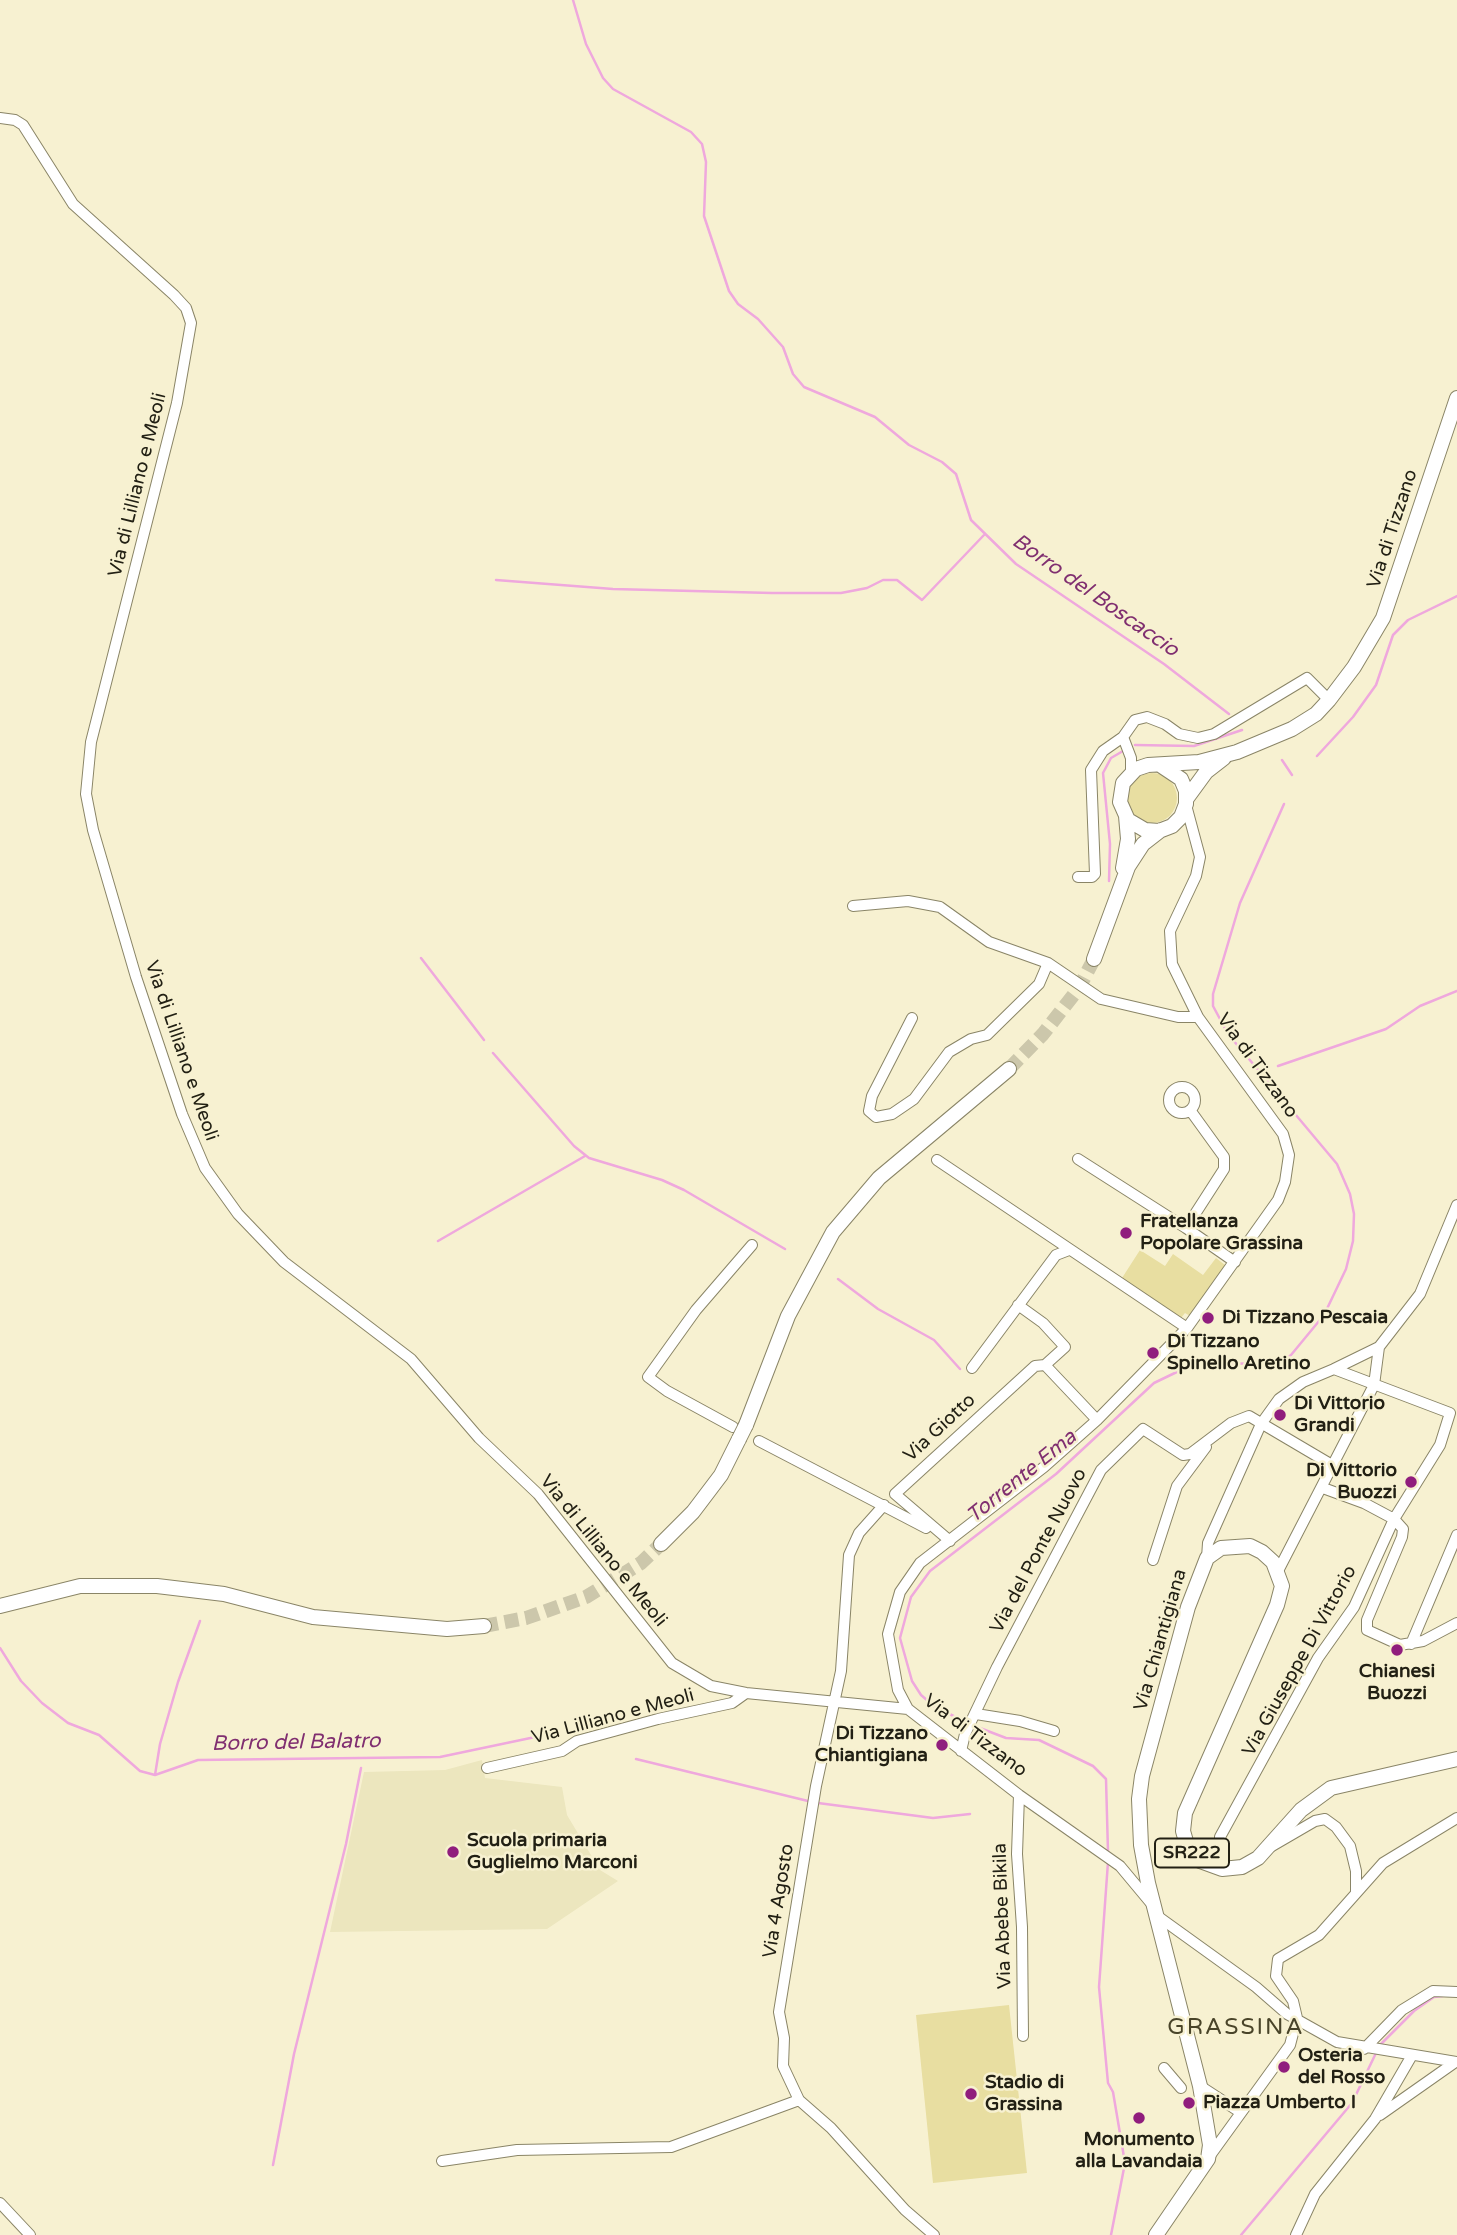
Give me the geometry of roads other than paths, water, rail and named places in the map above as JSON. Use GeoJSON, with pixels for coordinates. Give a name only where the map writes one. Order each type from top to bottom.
{"type":"FeatureCollection","features":[{"type":"Feature","properties":{"kind":"main road","name":"Via di Tizzano"},"geometry":{"type":"LineString","coordinates":[[1121,883],[1137,851],[1181,817],[1187,801],[1206,772],[1237,752],[1307,721],[1329,700],[1354,667],[1383,618],[1457,398]]}},
{"type":"Feature","properties":{"kind":"main road","name":"Via di Tizzano"},"geometry":{"type":"LineString","coordinates":[[1131,773],[1154,765],[1199,762],[1237,752]]}},
{"type":"Feature","properties":{"kind":"main road","name":"Via di Tizzano"},"geometry":{"type":"LineString","coordinates":[[1154,765],[1181,779],[1187,801]]}},
{"type":"Feature","properties":{"kind":"main road"},"geometry":{"type":"LineString","coordinates":[[1094,959],[1121,883],[1128,839],[1126,816],[1120,796],[1131,773]]}},
{"type":"Feature","properties":{"kind":"main road"},"geometry":{"type":"LineString","coordinates":[[1126,816],[1139,828],[1163,830]]}},
{"type":"Feature","properties":{"kind":"main road"},"geometry":{"type":"LineString","coordinates":[[661,1544],[693,1512],[714,1484],[788,1316],[833,1232],[879,1178],[1009,1069]]}},
{"type":"Feature","properties":{"kind":"main road","name":"Via Chiantigiana"},"geometry":{"type":"LineString","coordinates":[[1208,2159],[1210,2145],[1200,2086],[1141,1845],[1140,1788],[1195,1585],[1207,1558],[1221,1548],[1243,1545],[1262,1552],[1278,1571]]}},
{"type":"Feature","properties":{"kind":"main road","name":"SR222"},"geometry":{"type":"LineString","coordinates":[[1278,1571],[1282,1586],[1280,1596],[1188,1804],[1183,1822],[1184,1837],[1190,1851],[1200,1861],[1214,1867],[1242,1867],[1268,1848],[1301,1810],[1337,1785],[1457,1759]]}},
{"type":"Feature","properties":{"kind":"main road"},"geometry":{"type":"LineString","coordinates":[[0,1606],[80,1586],[158,1586],[224,1594],[313,1617],[447,1629],[484,1626]]}},
{"type":"Feature","properties":{"kind":"main road"},"geometry":{"type":"LineString","coordinates":[[1156,2235],[1208,2159]]}},
{"type":"Feature","properties":{"kind":"street","name":"Via di Lilliano e Meoli"},"geometry":{"type":"LineString","coordinates":[[0,118],[15,120],[23,125],[73,204],[174,295],[186,308],[191,323],[177,403],[91,743],[86,794],[93,830],[136,976],[197,1153],[238,1214],[256,1234],[284,1262],[411,1359],[479,1438],[538,1494],[671,1663],[711,1686],[746,1693],[832,1704],[908,1709]]}},
{"type":"Feature","properties":{"kind":"street"},"geometry":{"type":"LineString","coordinates":[[1078,877],[1093,877],[1096,874],[1091,770],[1103,751],[1123,737],[1135,720],[1147,717],[1187,737],[1214,734],[1307,678],[1329,700]]}},
{"type":"Feature","properties":{"kind":"street"},"geometry":{"type":"LineString","coordinates":[[1123,737],[1129,751],[1131,773]]}},
{"type":"Feature","properties":{"kind":"street","name":"Via di Tizzano"},"geometry":{"type":"LineString","coordinates":[[1129,751],[1154,765]]}},
{"type":"Feature","properties":{"kind":"street","name":"Via di Tizzano"},"geometry":{"type":"LineString","coordinates":[[1187,801],[1199,866],[1175,916],[1169,952],[1179,982],[1198,1017],[1283,1134],[1289,1155],[1285,1182],[1278,1200],[1187,1328],[1097,1420],[1044,1466],[945,1539],[920,1563],[900,1592],[891,1616],[890,1655],[898,1690],[908,1709],[1019,1794],[1121,1866],[1155,1911],[1256,1987],[1287,2014],[1337,2042],[1368,2050],[1455,2063]]}},
{"type":"Feature","properties":{"kind":"street"},"geometry":{"type":"LineString","coordinates":[[1163,830],[1183,831],[1198,850]]}},
{"type":"Feature","properties":{"kind":"street"},"geometry":{"type":"LineString","coordinates":[[853,906],[908,901],[940,906],[989,942],[1048,963],[1101,999],[1178,1017],[1198,1017]]}},
{"type":"Feature","properties":{"kind":"street"},"geometry":{"type":"LineString","coordinates":[[912,1018],[872,1096],[869,1111],[876,1117],[892,1114],[915,1099],[949,1052],[971,1039],[987,1035],[1039,984],[1048,963]]}},
{"type":"Feature","properties":{"kind":"street"},"geometry":{"type":"LineString","coordinates":[[1186,1228],[1224,1169],[1223,1157],[1190,1110]]}},
{"type":"Feature","properties":{"kind":"street"},"geometry":{"type":"LineString","coordinates":[[1078,1159],[1235,1262]]}},
{"type":"Feature","properties":{"kind":"street"},"geometry":{"type":"LineString","coordinates":[[937,1160],[1187,1328]]}},
{"type":"Feature","properties":{"kind":"street"},"geometry":{"type":"LineString","coordinates":[[1207,1558],[1208,1543],[1261,1424],[1271,1408],[1289,1390],[1379,1346],[1420,1294],[1457,1205]]}},
{"type":"Feature","properties":{"kind":"street"},"geometry":{"type":"LineString","coordinates":[[1056,1255],[1057,1241]]}},
{"type":"Feature","properties":{"kind":"street"},"geometry":{"type":"LineString","coordinates":[[739,1430],[667,1391],[648,1377],[696,1310],[752,1245]]}},
{"type":"Feature","properties":{"kind":"street"},"geometry":{"type":"LineString","coordinates":[[972,1368],[1056,1255],[1069,1250]]}},
{"type":"Feature","properties":{"kind":"street","name":"Via Giotto"},"geometry":{"type":"LineString","coordinates":[[945,1539],[895,1494],[1035,1366],[1045,1365],[1065,1347],[1043,1323],[1018,1305]]}},
{"type":"Feature","properties":{"kind":"street"},"geometry":{"type":"LineString","coordinates":[[1278,1571],[1374,1385],[1379,1346]]}},
{"type":"Feature","properties":{"kind":"street"},"geometry":{"type":"LineString","coordinates":[[1045,1365],[1097,1420]]}},
{"type":"Feature","properties":{"kind":"street","name":"Via Giuseppe Di Vittorio"},"geometry":{"type":"LineString","coordinates":[[1220,1837],[1318,1658],[1354,1607],[1394,1519],[1440,1445],[1450,1413],[1334,1369]]}},
{"type":"Feature","properties":{"kind":"street","name":"Via del Ponte Nuovo"},"geometry":{"type":"LineString","coordinates":[[961,1751],[965,1734],[997,1667],[1101,1470],[1143,1430],[1183,1455],[1190,1454],[1231,1423],[1249,1416],[1261,1424]]}},
{"type":"Feature","properties":{"kind":"street"},"geometry":{"type":"LineString","coordinates":[[1261,1424],[1332,1465]]}},
{"type":"Feature","properties":{"kind":"street"},"geometry":{"type":"LineString","coordinates":[[1153,1560],[1177,1486],[1215,1435]]}},
{"type":"Feature","properties":{"kind":"street"},"geometry":{"type":"LineString","coordinates":[[759,1441],[945,1539]]}},
{"type":"Feature","properties":{"kind":"street"},"geometry":{"type":"LineString","coordinates":[[1323,1488],[1394,1519],[1403,1529],[1367,1619],[1367,1630],[1400,1645],[1438,1635],[1457,1623]]}},
{"type":"Feature","properties":{"kind":"street","name":"Via 4 Agosto"},"geometry":{"type":"LineString","coordinates":[[799,2100],[783,2066],[784,2038],[779,2012],[832,1704],[841,1671],[849,1555],[859,1533],[884,1505]]}},
{"type":"Feature","properties":{"kind":"street"},"geometry":{"type":"LineString","coordinates":[[1411,1644],[1457,1535]]}},
{"type":"Feature","properties":{"kind":"street","name":"Via Lilliano e Meoli"},"geometry":{"type":"LineString","coordinates":[[487,1768],[562,1751],[577,1741],[732,1703],[746,1693]]}},
{"type":"Feature","properties":{"kind":"street"},"geometry":{"type":"LineString","coordinates":[[976,1715],[1020,1721],[1054,1731]]}},
{"type":"Feature","properties":{"kind":"street","name":"Via Abebe Bikila"},"geometry":{"type":"LineString","coordinates":[[1019,1794],[1017,1854],[1022,1927],[1023,2036]]}},
{"type":"Feature","properties":{"kind":"street"},"geometry":{"type":"LineString","coordinates":[[1208,2159],[1290,2045],[1297,2018],[1293,2001],[1276,1976],[1278,1959],[1319,1935],[1383,1863],[1457,1818]]}},
{"type":"Feature","properties":{"kind":"street"},"geometry":{"type":"LineString","coordinates":[[1268,1848],[1315,1821],[1325,1819],[1336,1827],[1350,1846],[1356,1871],[1356,1892]]}},
{"type":"Feature","properties":{"kind":"street"},"geometry":{"type":"LineString","coordinates":[[1368,2050],[1402,2010],[1433,1991],[1457,1992]]}},
{"type":"Feature","properties":{"kind":"street"},"geometry":{"type":"LineString","coordinates":[[1296,2235],[1315,2194],[1375,2119],[1411,2057]]}},
{"type":"Feature","properties":{"kind":"street"},"geometry":{"type":"LineString","coordinates":[[1375,2119],[1455,2063]]}},
{"type":"Feature","properties":{"kind":"street"},"geometry":{"type":"LineString","coordinates":[[1164,2068],[1181,2088]]}},
{"type":"Feature","properties":{"kind":"street"},"geometry":{"type":"LineString","coordinates":[[1200,2086],[1240,2112]]}},
{"type":"Feature","properties":{"kind":"street"},"geometry":{"type":"LineString","coordinates":[[442,2161],[517,2150],[671,2147],[799,2100],[831,2128],[905,2210],[934,2235]]}},
{"type":"Feature","properties":{"kind":"street"},"geometry":{"type":"LineString","coordinates":[[0,2203],[30,2235]]}},
{"type":"Feature","properties":{"kind":"waterway","name":"Borro del Boscaccio"},"geometry":{"type":"LineString","coordinates":[[573,0],[586,44],[603,78],[613,89],[691,132],[702,144],[706,162],[704,216],[729,291],[738,304],[758,319],[783,347],[793,374],[804,387],[875,417],[909,445],[942,462],[956,474],[971,520],[1016,564],[1164,664],[1229,714]]}},
{"type":"Feature","properties":{"kind":"waterway"},"geometry":{"type":"LineString","coordinates":[[496,580],[613,589],[772,593],[841,593],[867,588],[883,580],[897,580],[922,600],[984,535]]}},
{"type":"Feature","properties":{"kind":"waterway","name":"Torrente Ema"},"geometry":{"type":"LineString","coordinates":[[1317,756],[1353,717],[1376,685],[1393,635],[1408,620],[1457,596]]}},
{"type":"Feature","properties":{"kind":"waterway"},"geometry":{"type":"LineString","coordinates":[[1135,745],[1194,746],[1242,730]]}},
{"type":"Feature","properties":{"kind":"waterway"},"geometry":{"type":"LineString","coordinates":[[1109,881],[1110,844],[1103,773],[1111,758],[1123,751]]}},
{"type":"Feature","properties":{"kind":"waterway","name":"Borro del Boscaccio"},"geometry":{"type":"LineString","coordinates":[[1282,760],[1292,775]]}},
{"type":"Feature","properties":{"kind":"waterway","name":"Torrente Ema"},"geometry":{"type":"LineString","coordinates":[[966,1722],[935,1707],[921,1695],[912,1681],[900,1638],[911,1597],[930,1571],[1056,1474],[1154,1383],[1181,1370],[1214,1364],[1280,1363],[1291,1355],[1324,1315],[1346,1269],[1353,1241],[1354,1214],[1350,1194],[1337,1164],[1228,1034],[1213,1006],[1213,994],[1240,903],[1284,804]]}},
{"type":"Feature","properties":{"kind":"waterway"},"geometry":{"type":"LineString","coordinates":[[421,958],[484,1040]]}},
{"type":"Feature","properties":{"kind":"waterway"},"geometry":{"type":"LineString","coordinates":[[1278,1066],[1386,1029],[1420,1006],[1457,991]]}},
{"type":"Feature","properties":{"kind":"waterway"},"geometry":{"type":"LineString","coordinates":[[493,1053],[574,1146],[589,1158],[662,1180],[684,1190],[785,1249]]}},
{"type":"Feature","properties":{"kind":"waterway"},"geometry":{"type":"LineString","coordinates":[[438,1241],[585,1156]]}},
{"type":"Feature","properties":{"kind":"waterway"},"geometry":{"type":"LineString","coordinates":[[838,1279],[878,1309],[934,1340],[960,1369]]}},
{"type":"Feature","properties":{"kind":"waterway"},"geometry":{"type":"LineString","coordinates":[[155,1775],[160,1744],[178,1682],[200,1621]]}},
{"type":"Feature","properties":{"kind":"waterway","name":"Borro del Balatro"},"geometry":{"type":"LineString","coordinates":[[0,1648],[21,1681],[42,1703],[68,1723],[99,1735],[140,1771],[155,1775],[198,1760],[440,1757],[559,1732]]}},
{"type":"Feature","properties":{"kind":"waterway","name":"Torrente Ema"},"geometry":{"type":"LineString","coordinates":[[972,1725],[1006,1738],[1039,1740],[1093,1766],[1106,1779],[1108,1852]]}},
{"type":"Feature","properties":{"kind":"waterway","name":"Borro del Balatro"},"geometry":{"type":"LineString","coordinates":[[636,1759],[808,1801]]}},
{"type":"Feature","properties":{"kind":"waterway"},"geometry":{"type":"LineString","coordinates":[[273,2165],[294,2054],[346,1844],[361,1768]]}},
{"type":"Feature","properties":{"kind":"waterway","name":"Borro del Balatro"},"geometry":{"type":"LineString","coordinates":[[818,1803],[933,1818],[970,1814]]}},
{"type":"Feature","properties":{"kind":"waterway","name":"Torrente Ema"},"geometry":{"type":"LineString","coordinates":[[1108,1862],[1099,1987],[1108,2083],[1113,2092],[1125,2163],[1111,2235]]}},
{"type":"Feature","properties":{"kind":"waterway"},"geometry":{"type":"LineString","coordinates":[[1381,2044],[1414,2011],[1434,1997],[1443,1996]]}},
{"type":"Feature","properties":{"kind":"waterway"},"geometry":{"type":"LineString","coordinates":[[1241,2235],[1352,2103],[1376,2053]]}},
{"type":"Feature","properties":{"kind":"tunnel"},"geometry":{"type":"LineString","coordinates":[[1009,1069],[1043,1034],[1079,988],[1094,959]]}},
{"type":"Feature","properties":{"kind":"tunnel"},"geometry":{"type":"LineString","coordinates":[[484,1626],[526,1618],[586,1597],[641,1563],[661,1544]]}},
{"type":"Feature","properties":{"kind":"place","name":"Fratellanza Popolare Grassina"},"geometry":{"type":"Point","coordinates":[1126,1233]}},
{"type":"Feature","properties":{"kind":"place","name":"Di Tizzano Pescaia"},"geometry":{"type":"Point","coordinates":[1208,1318]}},
{"type":"Feature","properties":{"kind":"place","name":"Di Tizzano Spinello Aretino"},"geometry":{"type":"Point","coordinates":[1153,1353]}},
{"type":"Feature","properties":{"kind":"place","name":"Di Vittorio Grandi"},"geometry":{"type":"Point","coordinates":[1280,1415]}},
{"type":"Feature","properties":{"kind":"place","name":"Di Vittorio Buozzi"},"geometry":{"type":"Point","coordinates":[1411,1482]}},
{"type":"Feature","properties":{"kind":"place","name":"Chianesi Buozzi"},"geometry":{"type":"Point","coordinates":[1397,1650]}},
{"type":"Feature","properties":{"kind":"place","name":"Di Tizzano Chiantigiana"},"geometry":{"type":"Point","coordinates":[942,1745]}},
{"type":"Feature","properties":{"kind":"place","name":"Scuola primaria Guglielmo Marconi"},"geometry":{"type":"Point","coordinates":[453,1852]}},
{"type":"Feature","properties":{"kind":"place","name":"Osteria del Rosso"},"geometry":{"type":"Point","coordinates":[1284,2067]}},
{"type":"Feature","properties":{"kind":"place","name":"Stadio di Grassina"},"geometry":{"type":"Point","coordinates":[971,2094]}},
{"type":"Feature","properties":{"kind":"place","name":"Piazza Umberto I"},"geometry":{"type":"Point","coordinates":[1189,2103]}},
{"type":"Feature","properties":{"kind":"place","name":"Monumento alla Lavandaia"},"geometry":{"type":"Point","coordinates":[1139,2118]}},
{"type":"Feature","properties":{"kind":"district","name":"GRASSINA"},"geometry":{"type":"Point","coordinates":[1236,2028]}}]}
